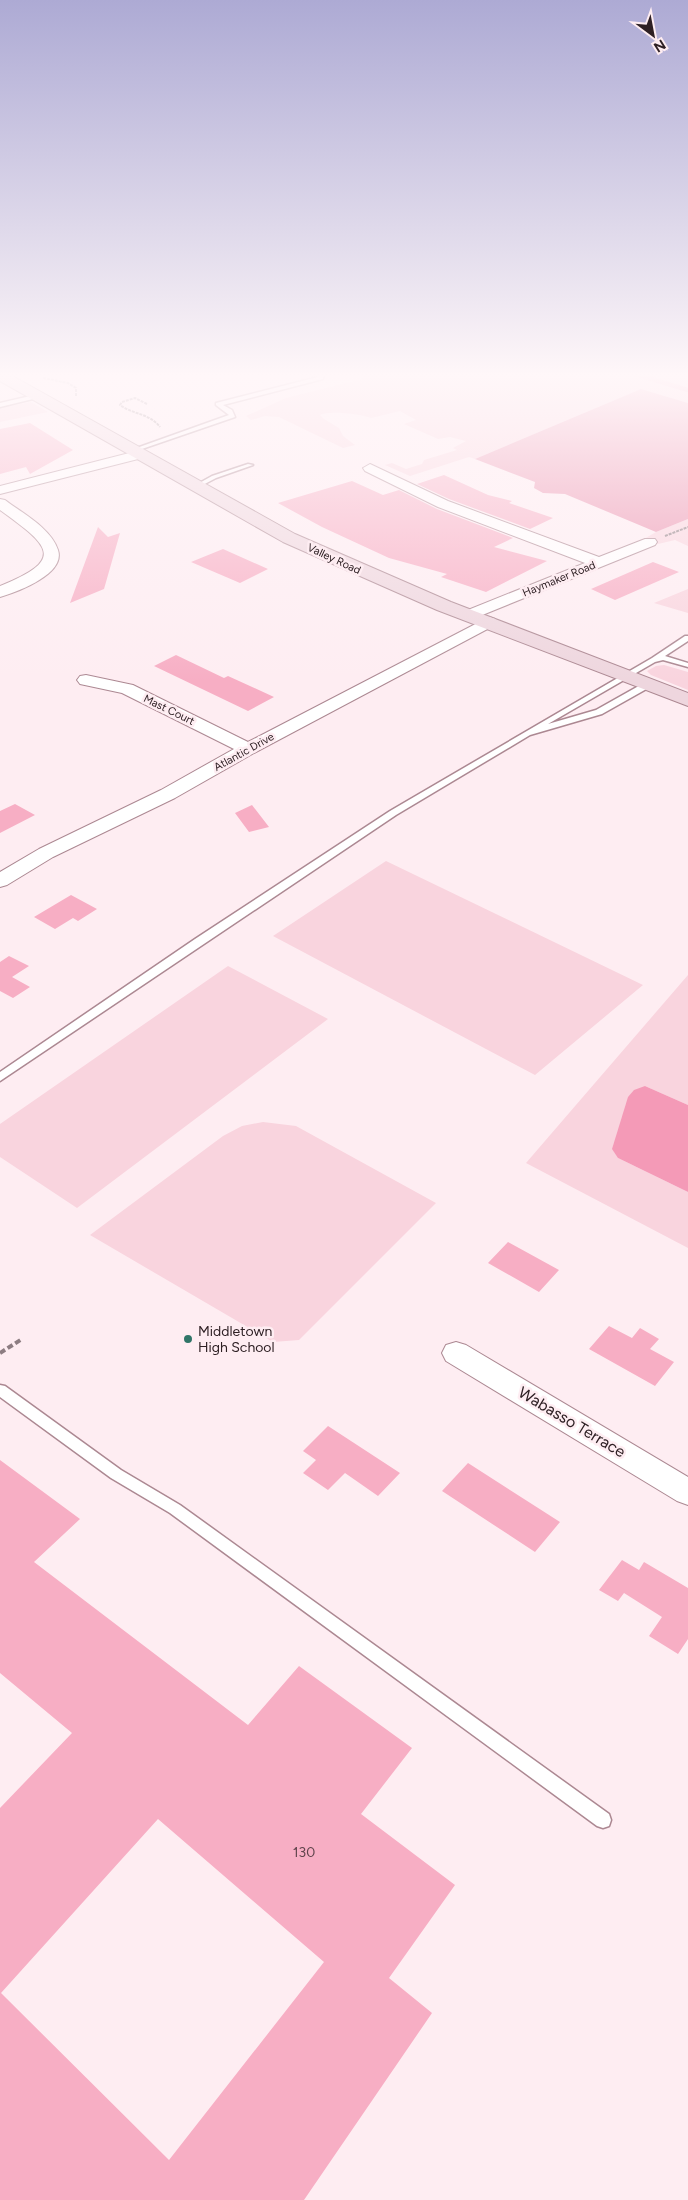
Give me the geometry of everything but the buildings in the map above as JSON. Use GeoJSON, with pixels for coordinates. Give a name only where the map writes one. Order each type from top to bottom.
{"type":"FeatureCollection","features":[{"type":"Feature","properties":{"kind":"main road","name":"Valley Road"},"geometry":{"type":"LineString","coordinates":[[181,477],[289,538],[356,569],[688,700]]}},
{"type":"Feature","properties":{"kind":"street"},"geometry":{"type":"LineString","coordinates":[[0,490],[48,477]]}},
{"type":"Feature","properties":{"kind":"street"},"geometry":{"type":"LineString","coordinates":[[388,477],[443,504],[600,563]]}},
{"type":"Feature","properties":{"kind":"street"},"geometry":{"type":"LineString","coordinates":[[0,503],[45,538],[52,550],[53,556],[46,568],[17,586],[0,592]]}},
{"type":"Feature","properties":{"kind":"street","name":"Haymaker Road"},"geometry":{"type":"LineString","coordinates":[[469,615],[650,542]]}},
{"type":"Feature","properties":{"kind":"street","name":"Atlantic Drive"},"geometry":{"type":"LineString","coordinates":[[0,880],[46,853],[168,794],[248,749],[489,622]]}},
{"type":"Feature","properties":{"kind":"street","name":"Mast Court"},"geometry":{"type":"LineString","coordinates":[[86,680],[127,689],[248,749]]}},
{"type":"Feature","properties":{"kind":"street","name":"Wabasso Terrace"},"geometry":{"type":"LineString","coordinates":[[456,1353],[688,1492]]}},
{"type":"Feature","properties":{"kind":"lane"},"geometry":{"type":"LineString","coordinates":[[197,486],[215,477]]}},
{"type":"Feature","properties":{"kind":"lane"},"geometry":{"type":"LineString","coordinates":[[0,1077],[207,936],[394,813],[688,638]]}},
{"type":"Feature","properties":{"kind":"lane"},"geometry":{"type":"LineString","coordinates":[[653,660],[663,658],[688,665]]}},
{"type":"Feature","properties":{"kind":"lane"},"geometry":{"type":"LineString","coordinates":[[527,733],[600,712],[647,685]]}},
{"type":"Feature","properties":{"kind":"lane"},"geometry":{"type":"LineString","coordinates":[[0,1390],[116,1474],[176,1509],[603,1820]]}},
{"type":"Feature","properties":{"kind":"path"},"geometry":{"type":"LineString","coordinates":[[0,1354],[22,1338]]}},
{"type":"Feature","properties":{"kind":"shaded area"},"geometry":{"type":"Polygon","coordinates":[[[521,477],[688,477],[688,519],[656,532],[565,494],[543,493],[534,488],[535,482],[521,477]]]}},
{"type":"Feature","properties":{"kind":"shaded area"},"geometry":{"type":"Polygon","coordinates":[[[688,519],[688,546],[675,540],[658,544],[644,539],[656,532],[688,519]]]}},
{"type":"Feature","properties":{"kind":"shaded area"},"geometry":{"type":"Polygon","coordinates":[[[688,589],[688,613],[654,603],[688,589]]]}},
{"type":"Feature","properties":{"kind":"shaded area"},"geometry":{"type":"Polygon","coordinates":[[[664,665],[688,672],[688,690],[651,675],[647,671],[656,666],[664,665]]]}},
{"type":"Feature","properties":{"kind":"shaded area"},"geometry":{"type":"Polygon","coordinates":[[[386,861],[643,985],[535,1075],[273,936],[386,861]]]}},
{"type":"Feature","properties":{"kind":"shaded area"},"geometry":{"type":"Polygon","coordinates":[[[228,966],[328,1019],[77,1208],[0,1157],[0,1124],[228,966]]]}},
{"type":"Feature","properties":{"kind":"shaded area"},"geometry":{"type":"Polygon","coordinates":[[[688,975],[688,1105],[645,1086],[618,1158],[688,1192],[688,1248],[526,1163],[688,975]]]}},
{"type":"Feature","properties":{"kind":"shaded area"},"geometry":{"type":"Polygon","coordinates":[[[645,1086],[688,1105],[688,1192],[618,1158],[612,1149],[628,1097],[634,1090],[645,1086]]]}},
{"type":"Feature","properties":{"kind":"shaded area"},"geometry":{"type":"Polygon","coordinates":[[[263,1122],[296,1126],[436,1203],[299,1340],[273,1342],[90,1235],[223,1136],[242,1126],[263,1122]]]}},
{"type":"Feature","properties":{"kind":"place","name":"Middletown High School"},"geometry":{"type":"Point","coordinates":[188,1339]}}]}
